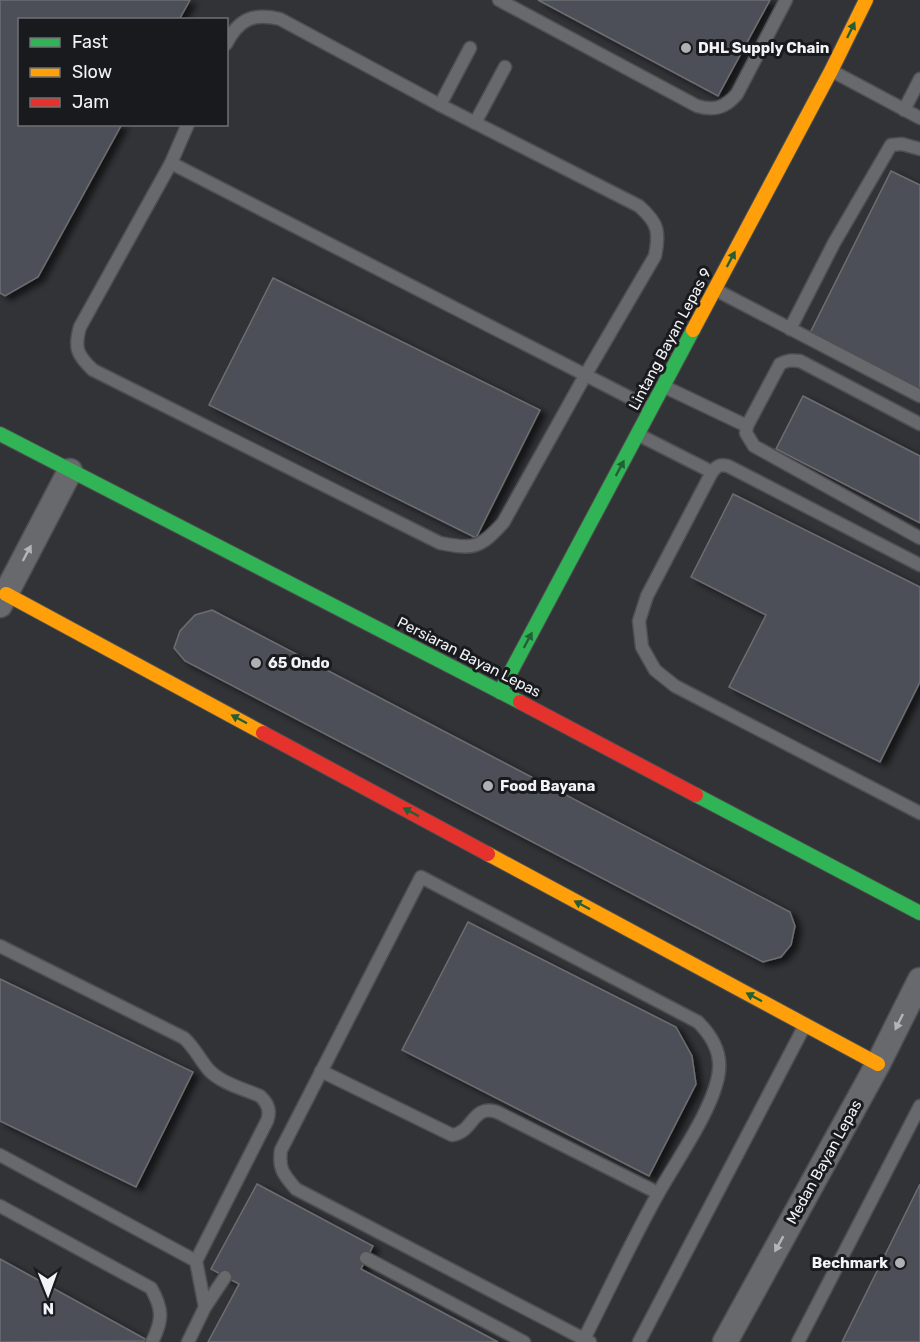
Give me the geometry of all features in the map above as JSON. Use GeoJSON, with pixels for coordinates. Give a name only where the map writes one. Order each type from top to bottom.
{"type":"FeatureCollection","features":[{"type":"Feature","properties":{"kind":"street","name":"Lintang Bayan Lepas 9"},"geometry":{"type":"LineString","coordinates":[[500,692],[664,387],[831,71],[866,0]]}},
{"type":"Feature","properties":{"kind":"street","name":"Persiaran Bayan Lepas"},"geometry":{"type":"LineString","coordinates":[[0,434],[500,692],[920,913]]}},
{"type":"Feature","properties":{"kind":"street"},"geometry":{"type":"LineString","coordinates":[[70,471],[3,599],[878,1064]]}},
{"type":"Feature","properties":{"kind":"street","name":"Medan Bayan Lepas"},"geometry":{"type":"LineString","coordinates":[[724,1342],[878,1064],[920,980]]}},
{"type":"Feature","properties":{"kind":"lane"},"geometry":{"type":"LineString","coordinates":[[499,0],[697,106],[707,109],[719,108],[729,103],[737,94],[786,0]]}},
{"type":"Feature","properties":{"kind":"lane"},"geometry":{"type":"LineString","coordinates":[[187,126],[171,162],[80,327],[76,343],[81,359],[93,370],[440,543],[464,548],[487,541],[503,523],[655,256],[659,237],[653,219],[639,206],[440,105],[280,19],[262,15],[244,21],[228,40]]}},
{"type":"Feature","properties":{"kind":"lane"},"geometry":{"type":"LineString","coordinates":[[440,105],[471,48]]}},
{"type":"Feature","properties":{"kind":"lane"},"geometry":{"type":"LineString","coordinates":[[475,123],[505,67]]}},
{"type":"Feature","properties":{"kind":"lane"},"geometry":{"type":"LineString","coordinates":[[831,71],[920,118]]}},
{"type":"Feature","properties":{"kind":"lane"},"geometry":{"type":"LineString","coordinates":[[904,110],[920,79]]}},
{"type":"Feature","properties":{"kind":"lane"},"geometry":{"type":"LineString","coordinates":[[790,329],[834,243],[891,145],[902,144],[920,149]]}},
{"type":"Feature","properties":{"kind":"lane"},"geometry":{"type":"LineString","coordinates":[[171,162],[652,408]]}},
{"type":"Feature","properties":{"kind":"lane"},"geometry":{"type":"LineString","coordinates":[[715,289],[920,396]]}},
{"type":"Feature","properties":{"kind":"lane"},"geometry":{"type":"LineString","coordinates":[[920,424],[800,361],[792,360],[780,364],[747,426],[746,433],[754,446],[920,538]]}},
{"type":"Feature","properties":{"kind":"lane"},"geometry":{"type":"LineString","coordinates":[[664,387],[747,426]]}},
{"type":"Feature","properties":{"kind":"lane"},"geometry":{"type":"LineString","coordinates":[[638,434],[712,472]]}},
{"type":"Feature","properties":{"kind":"lane"},"geometry":{"type":"LineString","coordinates":[[920,565],[722,464],[712,472],[647,596],[639,621],[642,647],[655,669],[675,686],[920,813]]}},
{"type":"Feature","properties":{"kind":"lane"},"geometry":{"type":"LineString","coordinates":[[421,877],[698,1022],[712,1036],[719,1059],[719,1072],[708,1107],[658,1193],[587,1340],[296,1189],[283,1174],[279,1162],[281,1150],[421,877]]}},
{"type":"Feature","properties":{"kind":"lane"},"geometry":{"type":"LineString","coordinates":[[0,946],[184,1038],[194,1047],[209,1070],[219,1078],[260,1096],[265,1101],[269,1114],[267,1121],[195,1260],[205,1307]]}},
{"type":"Feature","properties":{"kind":"lane"},"geometry":{"type":"LineString","coordinates":[[639,1342],[805,1025]]}},
{"type":"Feature","properties":{"kind":"lane"},"geometry":{"type":"LineString","coordinates":[[321,1071],[452,1135],[465,1130],[476,1115],[482,1111],[497,1112],[658,1193]]}},
{"type":"Feature","properties":{"kind":"lane"},"geometry":{"type":"LineString","coordinates":[[798,1342],[920,1106]]}},
{"type":"Feature","properties":{"kind":"lane"},"geometry":{"type":"LineString","coordinates":[[0,1155],[195,1260]]}},
{"type":"Feature","properties":{"kind":"lane"},"geometry":{"type":"LineString","coordinates":[[0,1206],[151,1288],[160,1303],[161,1315],[152,1342]]}},
{"type":"Feature","properties":{"kind":"lane"},"geometry":{"type":"LineString","coordinates":[[366,1258],[524,1342]]}},
{"type":"Feature","properties":{"kind":"lane"},"geometry":{"type":"LineString","coordinates":[[188,1342],[205,1307],[225,1277]]}},
{"type":"Feature","properties":{"kind":"building"},"geometry":{"type":"Polygon","coordinates":[[[0,0],[190,0],[180,18],[18,18],[18,126],[121,126],[38,277],[5,296],[0,293],[0,0]]]}},
{"type":"Feature","properties":{"kind":"building","name":"DHL Supply Chain"},"geometry":{"type":"Polygon","coordinates":[[[538,0],[770,0],[718,96],[538,0]]]}},
{"type":"Feature","properties":{"kind":"building"},"geometry":{"type":"Polygon","coordinates":[[[891,171],[920,185],[920,390],[809,335],[891,171]]]}},
{"type":"Feature","properties":{"kind":"building"},"geometry":{"type":"Polygon","coordinates":[[[273,278],[540,410],[476,538],[209,405],[273,278]]]}},
{"type":"Feature","properties":{"kind":"building"},"geometry":{"type":"Polygon","coordinates":[[[803,396],[920,456],[920,523],[776,449],[803,396]]]}},
{"type":"Feature","properties":{"kind":"building"},"geometry":{"type":"Polygon","coordinates":[[[733,494],[920,587],[920,682],[880,762],[729,687],[766,615],[691,577],[733,494]]]}},
{"type":"Feature","properties":{"kind":"building","name":"Food Bayana"},"geometry":{"type":"Polygon","coordinates":[[[212,610],[790,912],[795,926],[791,945],[781,957],[763,962],[185,661],[174,648],[180,631],[195,615],[212,610]]]}},
{"type":"Feature","properties":{"kind":"building"},"geometry":{"type":"Polygon","coordinates":[[[468,922],[676,1027],[692,1056],[696,1084],[649,1176],[402,1050],[468,922]]]}},
{"type":"Feature","properties":{"kind":"building"},"geometry":{"type":"Polygon","coordinates":[[[0,979],[193,1072],[136,1187],[0,1121],[0,979]]]}},
{"type":"Feature","properties":{"kind":"building"},"geometry":{"type":"Polygon","coordinates":[[[257,1184],[373,1246],[361,1269],[498,1342],[208,1342],[239,1284],[211,1269],[257,1184]]]}},
{"type":"Feature","properties":{"kind":"building","name":"Bechmark"},"geometry":{"type":"Polygon","coordinates":[[[920,1184],[920,1342],[842,1342],[920,1184]]]}},
{"type":"Feature","properties":{"kind":"building"},"geometry":{"type":"Polygon","coordinates":[[[0,1259],[149,1341],[0,1342],[0,1259]]]}},
{"type":"Feature","properties":{"kind":"traffic: fast"},"geometry":{"type":"LineString","coordinates":[[500,692],[693,330]]}},
{"type":"Feature","properties":{"kind":"traffic: fast"},"geometry":{"type":"LineString","coordinates":[[0,434],[520,702]]}},
{"type":"Feature","properties":{"kind":"traffic: fast"},"geometry":{"type":"LineString","coordinates":[[696,795],[920,913]]}},
{"type":"Feature","properties":{"kind":"traffic: slow"},"geometry":{"type":"LineString","coordinates":[[693,330],[831,71],[866,0]]}},
{"type":"Feature","properties":{"kind":"traffic: slow"},"geometry":{"type":"LineString","coordinates":[[6,594],[263,733]]}},
{"type":"Feature","properties":{"kind":"traffic: slow"},"geometry":{"type":"LineString","coordinates":[[488,854],[878,1064]]}},
{"type":"Feature","properties":{"kind":"traffic: jam"},"geometry":{"type":"LineString","coordinates":[[520,702],[696,795]]}},
{"type":"Feature","properties":{"kind":"traffic: jam"},"geometry":{"type":"LineString","coordinates":[[263,733],[488,854]]}},
{"type":"Feature","properties":{"kind":"place","name":"DHL Supply Chain"},"geometry":{"type":"Point","coordinates":[686,48]}},
{"type":"Feature","properties":{"kind":"place","name":"65 Ondo"},"geometry":{"type":"Point","coordinates":[256,663]}},
{"type":"Feature","properties":{"kind":"place","name":"Food Bayana"},"geometry":{"type":"Point","coordinates":[488,786]}},
{"type":"Feature","properties":{"kind":"place","name":"Bechmark"},"geometry":{"type":"Point","coordinates":[900,1263]}}]}
